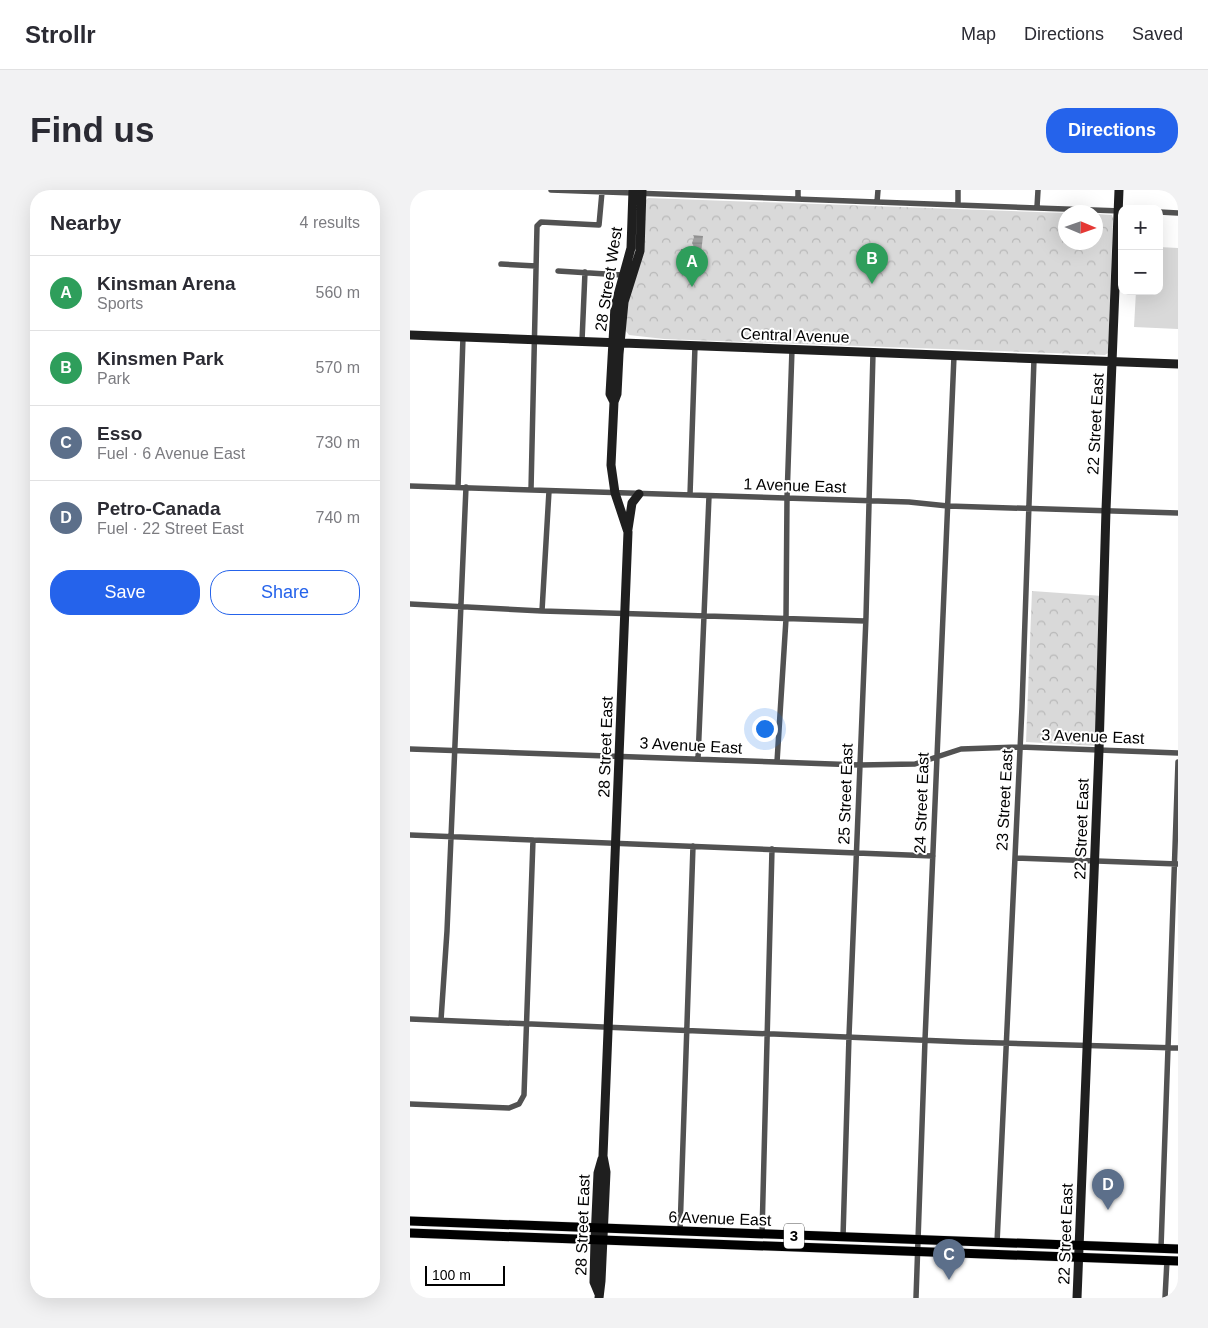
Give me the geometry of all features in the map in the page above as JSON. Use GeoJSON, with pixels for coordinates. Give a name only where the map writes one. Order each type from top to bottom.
{"type":"FeatureCollection","features":[{"type":"Feature","properties":{"kind":"main road","name":"6 Avenue East"},"geometry":{"type":"LineString","coordinates":[[410,1221],[1178,1249]]}},
{"type":"Feature","properties":{"kind":"main road","name":"6 Avenue East"},"geometry":{"type":"LineString","coordinates":[[410,1233],[1178,1261]]}},
{"type":"Feature","properties":{"kind":"street"},"geometry":{"type":"LineString","coordinates":[[551,190],[718,193],[798,199],[1118,211]]}},
{"type":"Feature","properties":{"kind":"street"},"geometry":{"type":"LineString","coordinates":[[798,190],[798,199]]}},
{"type":"Feature","properties":{"kind":"street"},"geometry":{"type":"LineString","coordinates":[[877,202],[878,190]]}},
{"type":"Feature","properties":{"kind":"street"},"geometry":{"type":"LineString","coordinates":[[958,190],[958,204]]}},
{"type":"Feature","properties":{"kind":"street"},"geometry":{"type":"LineString","coordinates":[[1037,207],[1038,190]]}},
{"type":"Feature","properties":{"kind":"street","name":"22 Street East"},"geometry":{"type":"LineString","coordinates":[[1119,190],[1120,205]]}},
{"type":"Feature","properties":{"kind":"street"},"geometry":{"type":"LineString","coordinates":[[531,490],[537,226],[541,222],[599,225],[602,192]]}},
{"type":"Feature","properties":{"kind":"street","name":"28 Street West"},"geometry":{"type":"LineString","coordinates":[[617,343],[615,306],[631,248],[637,192]]}},
{"type":"Feature","properties":{"kind":"street","name":"28 Street West"},"geometry":{"type":"LineString","coordinates":[[617,343],[624,302],[639,257],[637,192]]}},
{"type":"Feature","properties":{"kind":"street"},"geometry":{"type":"LineString","coordinates":[[1163,212],[1178,213]]}},
{"type":"Feature","properties":{"kind":"street","name":"22 Street East"},"geometry":{"type":"LineString","coordinates":[[1077,1298],[1099,750],[1106,510],[1118,250]]}},
{"type":"Feature","properties":{"kind":"street"},"geometry":{"type":"LineString","coordinates":[[500,264],[536,266]]}},
{"type":"Feature","properties":{"kind":"street"},"geometry":{"type":"LineString","coordinates":[[558,271],[622,275]]}},
{"type":"Feature","properties":{"kind":"street"},"geometry":{"type":"LineString","coordinates":[[582,341],[585,272]]}},
{"type":"Feature","properties":{"kind":"street","name":"Central Avenue"},"geometry":{"type":"LineString","coordinates":[[410,335],[1178,364]]}},
{"type":"Feature","properties":{"kind":"street"},"geometry":{"type":"LineString","coordinates":[[458,487],[463,337]]}},
{"type":"Feature","properties":{"kind":"street","name":"28 Street East"},"geometry":{"type":"LineString","coordinates":[[599,1296],[594,1282],[606,1172],[603,1156],[628,532],[616,493],[611,465],[614,402],[618,394],[617,343]]}},
{"type":"Feature","properties":{"kind":"street"},"geometry":{"type":"LineString","coordinates":[[690,495],[695,346]]}},
{"type":"Feature","properties":{"kind":"street"},"geometry":{"type":"LineString","coordinates":[[777,762],[786,619],[787,498],[792,349]]}},
{"type":"Feature","properties":{"kind":"street","name":"25 Street East"},"geometry":{"type":"LineString","coordinates":[[843,1237],[873,353]]}},
{"type":"Feature","properties":{"kind":"street","name":"24 Street East"},"geometry":{"type":"LineString","coordinates":[[916,1298],[954,356]]}},
{"type":"Feature","properties":{"kind":"street","name":"23 Street East"},"geometry":{"type":"LineString","coordinates":[[997,1243],[1020,747],[1034,359]]}},
{"type":"Feature","properties":{"kind":"street","name":"1 Avenue East"},"geometry":{"type":"LineString","coordinates":[[410,486],[909,502],[948,506],[1178,513]]}},
{"type":"Feature","properties":{"kind":"street"},"geometry":{"type":"LineString","coordinates":[[441,1020],[466,487]]}},
{"type":"Feature","properties":{"kind":"street"},"geometry":{"type":"LineString","coordinates":[[542,611],[549,491]]}},
{"type":"Feature","properties":{"kind":"street"},"geometry":{"type":"LineString","coordinates":[[628,532],[632,503],[639,494]]}},
{"type":"Feature","properties":{"kind":"street"},"geometry":{"type":"LineString","coordinates":[[698,759],[709,496]]}},
{"type":"Feature","properties":{"kind":"street"},"geometry":{"type":"LineString","coordinates":[[410,604],[542,611],[865,621]]}},
{"type":"Feature","properties":{"kind":"street","name":"3 Avenue East"},"geometry":{"type":"LineString","coordinates":[[410,748],[860,765],[915,764],[961,748],[1020,747],[1178,753]]}},
{"type":"Feature","properties":{"kind":"street"},"geometry":{"type":"LineString","coordinates":[[1161,1248],[1176,864],[1178,762]]}},
{"type":"Feature","properties":{"kind":"street"},"geometry":{"type":"LineString","coordinates":[[410,835],[933,856]]}},
{"type":"Feature","properties":{"kind":"street"},"geometry":{"type":"LineString","coordinates":[[410,1104],[509,1108],[520,1104],[524,1095],[533,840]]}},
{"type":"Feature","properties":{"kind":"street"},"geometry":{"type":"LineString","coordinates":[[680,1231],[693,846]]}},
{"type":"Feature","properties":{"kind":"street"},"geometry":{"type":"LineString","coordinates":[[762,1234],[772,849]]}},
{"type":"Feature","properties":{"kind":"street"},"geometry":{"type":"LineString","coordinates":[[1015,858],[1176,864]]}},
{"type":"Feature","properties":{"kind":"street"},"geometry":{"type":"LineString","coordinates":[[410,1019],[766,1034],[1178,1048]]}},
{"type":"Feature","properties":{"kind":"street"},"geometry":{"type":"LineString","coordinates":[[1165,1298],[1167,1260]]}},
{"type":"Feature","properties":{"kind":"green space"},"geometry":{"type":"Polygon","coordinates":[[[648,198],[1058,213],[1058,250],[1103,250],[1103,214],[1112,215],[1108,353],[1105,355],[664,339],[629,335],[625,330],[626,309],[645,201],[648,198]]]}},
{"type":"Feature","properties":{"kind":"green space"},"geometry":{"type":"Polygon","coordinates":[[[1163,247],[1178,248],[1178,329],[1134,327],[1136,295],[1163,295],[1163,247]]]}},
{"type":"Feature","properties":{"kind":"green space"},"geometry":{"type":"Polygon","coordinates":[[[1032,591],[1103,596],[1098,746],[1026,742],[1032,591]]]}},
{"type":"Feature","properties":{"kind":"shaded area"},"geometry":{"type":"Polygon","coordinates":[[[693,235],[703,236],[700,262],[680,261],[681,249],[695,249],[692,243],[693,235]]]}},
{"type":"Feature","properties":{"kind":"place","name":"Kinsmen Park"},"geometry":{"type":"Point","coordinates":[872,284]}},
{"type":"Feature","properties":{"kind":"place","name":"Kinsman Arena"},"geometry":{"type":"Point","coordinates":[692,287]}},
{"type":"Feature","properties":{"kind":"place","name":"Petro-Canada"},"geometry":{"type":"Point","coordinates":[1108,1210]}},
{"type":"Feature","properties":{"kind":"place","name":"Esso"},"geometry":{"type":"Point","coordinates":[949,1280]}}]}
